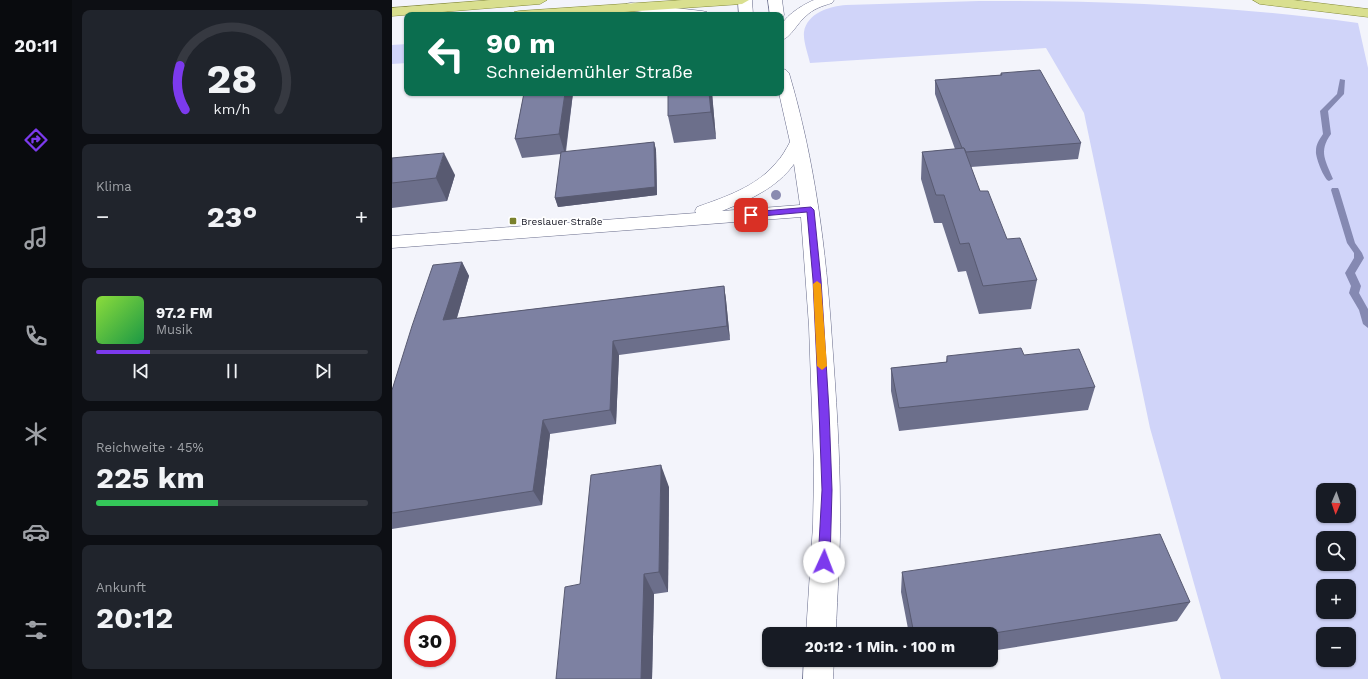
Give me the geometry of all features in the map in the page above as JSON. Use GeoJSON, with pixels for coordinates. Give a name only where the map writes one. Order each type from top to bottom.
{"type":"FeatureCollection","features":[{"type":"Feature","properties":{"kind":"main road"},"geometry":{"type":"LineString","coordinates":[[392,12],[541,0]]}},
{"type":"Feature","properties":{"kind":"main road"},"geometry":{"type":"LineString","coordinates":[[561,12],[744,0]]}},
{"type":"Feature","properties":{"kind":"main road"},"geometry":{"type":"LineString","coordinates":[[1260,0],[1368,13]]}},
{"type":"Feature","properties":{"kind":"main road"},"geometry":{"type":"LineString","coordinates":[[1355,0],[1368,2]]}},
{"type":"Feature","properties":{"kind":"street"},"geometry":{"type":"LineString","coordinates":[[744,0],[746,12]]}},
{"type":"Feature","properties":{"kind":"street"},"geometry":{"type":"LineString","coordinates":[[775,0],[777,12]]}},
{"type":"Feature","properties":{"kind":"street"},"geometry":{"type":"LineString","coordinates":[[784,32],[799,12],[813,4],[827,0]]}},
{"type":"Feature","properties":{"kind":"street"},"geometry":{"type":"LineString","coordinates":[[630,7],[675,12]]}},
{"type":"Feature","properties":{"kind":"street"},"geometry":{"type":"LineString","coordinates":[[784,83],[793,113],[811,210],[817,280],[827,490],[821,627]]}},
{"type":"Feature","properties":{"kind":"street"},"geometry":{"type":"LineString","coordinates":[[677,220],[741,197],[764,184],[781,170],[799,142]]}},
{"type":"Feature","properties":{"kind":"street"},"geometry":{"type":"LineString","coordinates":[[392,242],[811,210]]}},
{"type":"Feature","properties":{"kind":"street"},"geometry":{"type":"LineString","coordinates":[[818,679],[819,667]]}},
{"type":"Feature","properties":{"kind":"shaded area"},"geometry":{"type":"Polygon","coordinates":[[[979,1],[1122,3],[1217,8],[1358,23],[1368,68],[1368,679],[1221,679],[1150,428],[1084,113],[1046,48],[810,63],[804,39],[806,25],[814,15],[833,7],[846,5],[979,1]]]}},
{"type":"Feature","properties":{"kind":"shaded area"},"geometry":{"type":"Polygon","coordinates":[[[404,44],[404,63],[392,64],[392,45],[404,44]]]}},
{"type":"Feature","properties":{"kind":"building"},"geometry":{"type":"Polygon","coordinates":[[[1040,70],[1081,143],[966,152],[964,148],[962,148],[935,80],[1002,75],[1001,73],[1040,70]]]}},
{"type":"Feature","properties":{"kind":"building"},"geometry":{"type":"Polygon","coordinates":[[[523,96],[565,96],[559,134],[515,139],[523,96]]]}},
{"type":"Feature","properties":{"kind":"building"},"geometry":{"type":"Polygon","coordinates":[[[668,96],[709,96],[711,112],[668,116],[668,96]]]}},
{"type":"Feature","properties":{"kind":"building"},"geometry":{"type":"Polygon","coordinates":[[[654,142],[655,187],[555,198],[561,152],[654,142]]]}},
{"type":"Feature","properties":{"kind":"building"},"geometry":{"type":"Polygon","coordinates":[[[964,148],[980,191],[988,191],[1007,239],[1020,238],[1037,280],[983,286],[969,243],[960,244],[944,195],[936,195],[922,152],[964,148]]]}},
{"type":"Feature","properties":{"kind":"building"},"geometry":{"type":"Polygon","coordinates":[[[444,153],[436,178],[392,183],[392,158],[444,153]]]}},
{"type":"Feature","properties":{"kind":"building"},"geometry":{"type":"Polygon","coordinates":[[[462,262],[443,320],[724,286],[727,326],[613,341],[610,410],[543,420],[533,491],[392,513],[392,390],[433,265],[462,262]]]}},
{"type":"Feature","properties":{"kind":"building"},"geometry":{"type":"Polygon","coordinates":[[[1021,348],[1024,355],[1079,349],[1095,387],[899,408],[891,368],[947,362],[947,356],[1021,348]]]}},
{"type":"Feature","properties":{"kind":"building"},"geometry":{"type":"Polygon","coordinates":[[[661,465],[659,572],[644,574],[641,679],[556,679],[565,587],[580,584],[591,475],[661,465]]]}},
{"type":"Feature","properties":{"kind":"building"},"geometry":{"type":"Polygon","coordinates":[[[1160,534],[1190,602],[998,632],[998,627],[913,627],[902,572],[1160,534]]]}},
{"type":"Feature","properties":{"kind":"waterway"},"geometry":{"type":"LineString","coordinates":[[1329,179],[1319,153],[1321,142],[1327,134],[1324,111],[1340,94],[1342,80]]}},
{"type":"Feature","properties":{"kind":"waterway"},"geometry":{"type":"LineString","coordinates":[[1335,190],[1351,243],[1358,253],[1359,258],[1350,273],[1356,286],[1354,293],[1364,310],[1368,324]]}},
{"type":"Feature","properties":{"kind":"slow traffic"},"geometry":{"type":"LineString","coordinates":[[817,284],[822,366]]}},
{"type":"Feature","properties":{"kind":"place","name":"Breslauer Straße"},"geometry":{"type":"Point","coordinates":[513,221]}},
{"type":"Feature","properties":{"kind":"route"},"geometry":{"type":"LineString","coordinates":[[751,215],[811,210],[817,280],[827,490],[824,562]]}}]}
